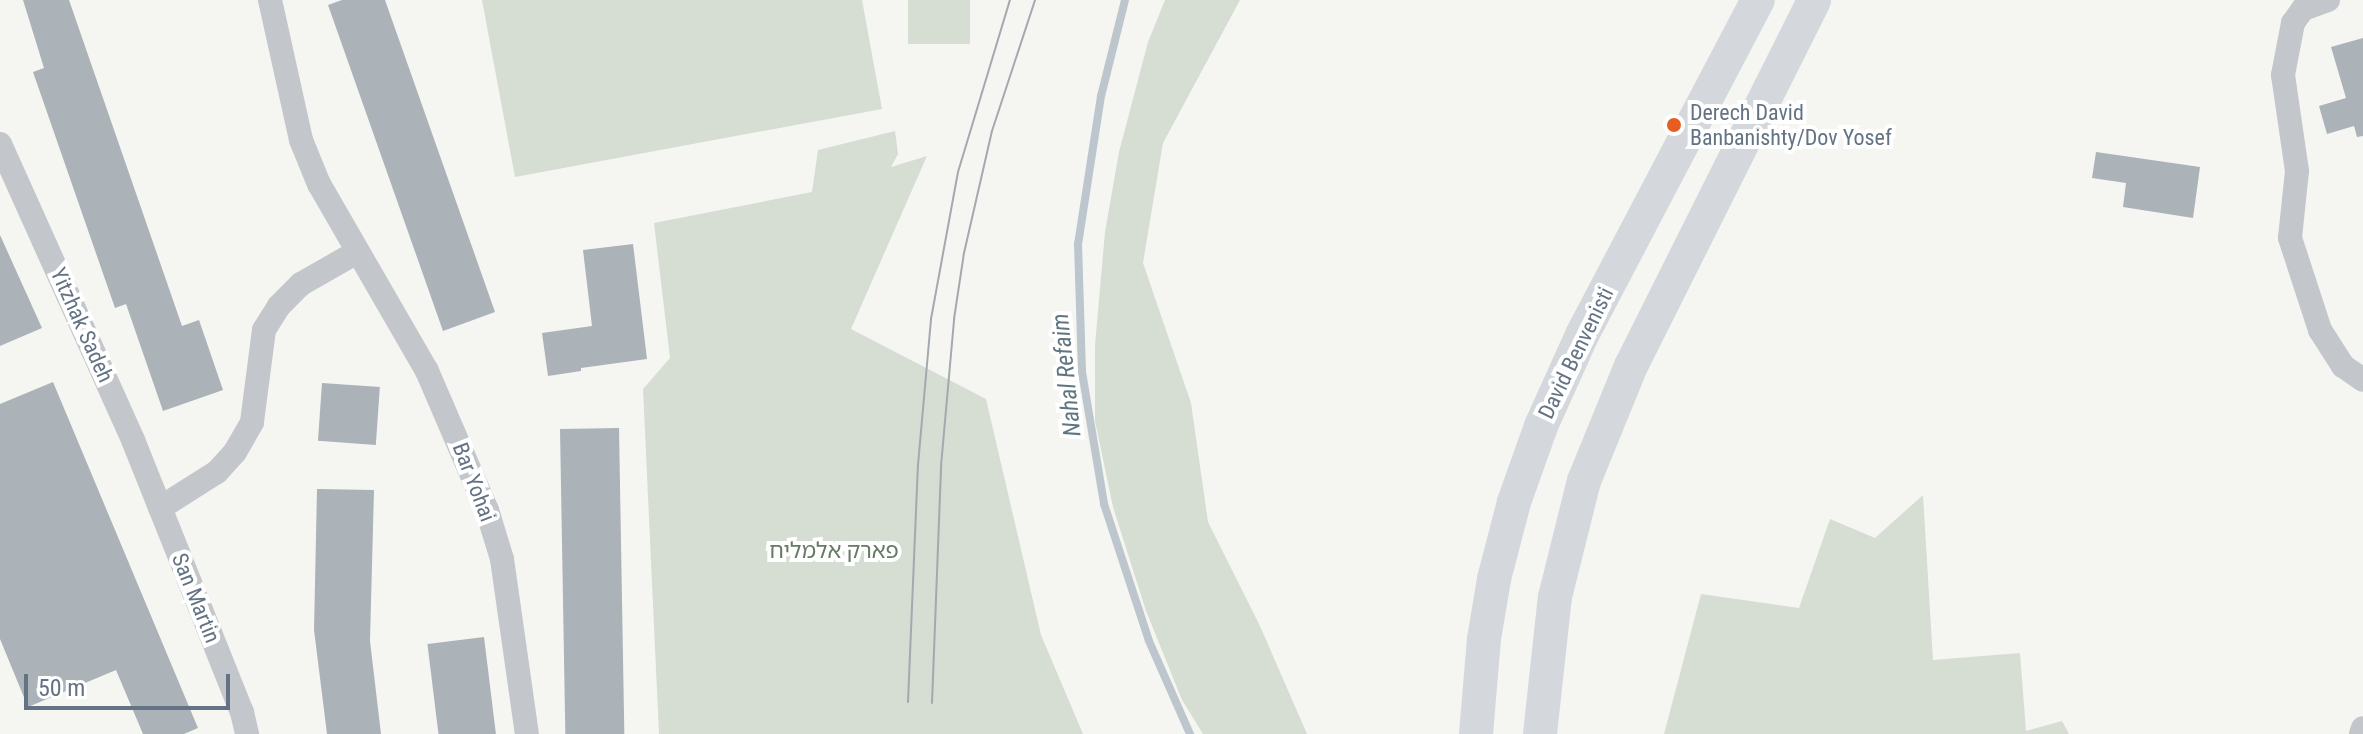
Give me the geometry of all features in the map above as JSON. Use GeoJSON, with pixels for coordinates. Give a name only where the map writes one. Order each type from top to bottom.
{"type":"FeatureCollection","features":[{"type":"Feature","properties":{"kind":"main road","name":"David Benvenisti"},"geometry":{"type":"LineString","coordinates":[[1476,734],[1484,639],[1494,579],[1514,502],[1541,426],[1582,335],[1758,0]]}},
{"type":"Feature","properties":{"kind":"main road"},"geometry":{"type":"LineString","coordinates":[[1540,734],[1555,597],[1584,481],[1631,366],[1814,0]]}},
{"type":"Feature","properties":{"kind":"street","name":"Bar Yohai"},"geometry":{"type":"LineString","coordinates":[[270,0],[301,140],[319,184],[427,371],[487,510],[502,559],[527,734]]}},
{"type":"Feature","properties":{"kind":"street"},"geometry":{"type":"LineString","coordinates":[[2328,0],[2303,9],[2293,23],[2283,75],[2297,171],[2290,238],[2320,330],[2343,366],[2363,380]]}},
{"type":"Feature","properties":{"kind":"street","name":"Yitzhak Sadeh"},"geometry":{"type":"LineString","coordinates":[[0,144],[160,508]]}},
{"type":"Feature","properties":{"kind":"street"},"geometry":{"type":"LineString","coordinates":[[160,508],[217,472],[235,452],[252,422],[264,330],[279,306],[301,284],[357,252]]}},
{"type":"Feature","properties":{"kind":"street","name":"San Martin"},"geometry":{"type":"LineString","coordinates":[[160,508],[247,734]]}},
{"type":"Feature","properties":{"kind":"street"},"geometry":{"type":"LineString","coordinates":[[2361,734],[2363,728]]}},
{"type":"Feature","properties":{"kind":"green space"},"geometry":{"type":"Polygon","coordinates":[[[482,0],[862,0],[882,109],[515,177],[482,0]]]}},
{"type":"Feature","properties":{"kind":"green space"},"geometry":{"type":"Polygon","coordinates":[[[908,0],[970,0],[970,44],[908,44],[908,0]]]}},
{"type":"Feature","properties":{"kind":"green space"},"geometry":{"type":"Polygon","coordinates":[[[1165,0],[1240,0],[1163,143],[1143,263],[1191,403],[1208,522],[1260,626],[1307,734],[1203,734],[1182,700],[1146,611],[1113,507],[1095,421],[1095,345],[1105,232],[1119,152],[1148,42],[1165,0]]]}},
{"type":"Feature","properties":{"kind":"green space","name":"פארק אלמליח"},"geometry":{"type":"Polygon","coordinates":[[[895,131],[898,154],[891,167],[927,156],[851,329],[986,399],[1041,635],[1083,734],[659,734],[643,389],[670,358],[654,223],[812,192],[818,150],[895,131]]]}},
{"type":"Feature","properties":{"kind":"green space"},"geometry":{"type":"Polygon","coordinates":[[[1923,495],[1933,660],[2020,653],[2026,731],[2062,721],[2069,734],[1664,734],[1701,594],[1799,608],[1830,519],[1875,538],[1923,495]]]}},
{"type":"Feature","properties":{"kind":"building"},"geometry":{"type":"Polygon","coordinates":[[[23,0],[69,0],[182,326],[199,320],[223,390],[163,411],[126,304],[115,308],[33,72],[44,68],[23,0]]]}},
{"type":"Feature","properties":{"kind":"building"},"geometry":{"type":"Polygon","coordinates":[[[342,0],[385,0],[495,312],[443,331],[328,5],[342,0]]]}},
{"type":"Feature","properties":{"kind":"building"},"geometry":{"type":"Polygon","coordinates":[[[2363,38],[2363,136],[2357,137],[2354,126],[2327,134],[2319,106],[2346,98],[2331,47],[2363,38]]]}},
{"type":"Feature","properties":{"kind":"building"},"geometry":{"type":"Polygon","coordinates":[[[2096,152],[2200,167],[2193,218],[2123,207],[2126,183],[2092,178],[2096,152]]]}},
{"type":"Feature","properties":{"kind":"building"},"geometry":{"type":"Polygon","coordinates":[[[0,235],[42,328],[0,346],[0,235]]]}},
{"type":"Feature","properties":{"kind":"building"},"geometry":{"type":"Polygon","coordinates":[[[633,244],[647,359],[548,376],[542,333],[592,326],[583,250],[633,244]]]}},
{"type":"Feature","properties":{"kind":"building"},"geometry":{"type":"Polygon","coordinates":[[[53,382],[198,728],[184,734],[143,734],[116,670],[28,707],[0,639],[0,404],[53,382]]]}},
{"type":"Feature","properties":{"kind":"building"},"geometry":{"type":"Polygon","coordinates":[[[322,383],[380,387],[376,445],[318,441],[322,383]]]}},
{"type":"Feature","properties":{"kind":"building"},"geometry":{"type":"Polygon","coordinates":[[[619,428],[624,734],[565,734],[560,429],[619,428]]]}},
{"type":"Feature","properties":{"kind":"building"},"geometry":{"type":"Polygon","coordinates":[[[317,489],[374,490],[370,641],[381,734],[327,734],[314,630],[317,489]]]}},
{"type":"Feature","properties":{"kind":"building"},"geometry":{"type":"Polygon","coordinates":[[[484,637],[496,734],[438,734],[427,644],[484,637]]]}},
{"type":"Feature","properties":{"kind":"waterway","name":"Nahal Refaim"},"geometry":{"type":"LineString","coordinates":[[1125,0],[1101,96],[1078,244],[1082,372],[1104,504],[1149,641],[1190,734]]}},
{"type":"Feature","properties":{"kind":"tram line"},"geometry":{"type":"LineString","coordinates":[[908,702],[918,465],[931,319],[958,172],[1010,0]]}},
{"type":"Feature","properties":{"kind":"tram line"},"geometry":{"type":"LineString","coordinates":[[932,703],[941,466],[954,319],[964,253],[992,131],[1035,0]]}},
{"type":"Feature","properties":{"kind":"place","name":"Derech David Banbanishty/Dov Yosef"},"geometry":{"type":"Point","coordinates":[1674,125]}}]}
